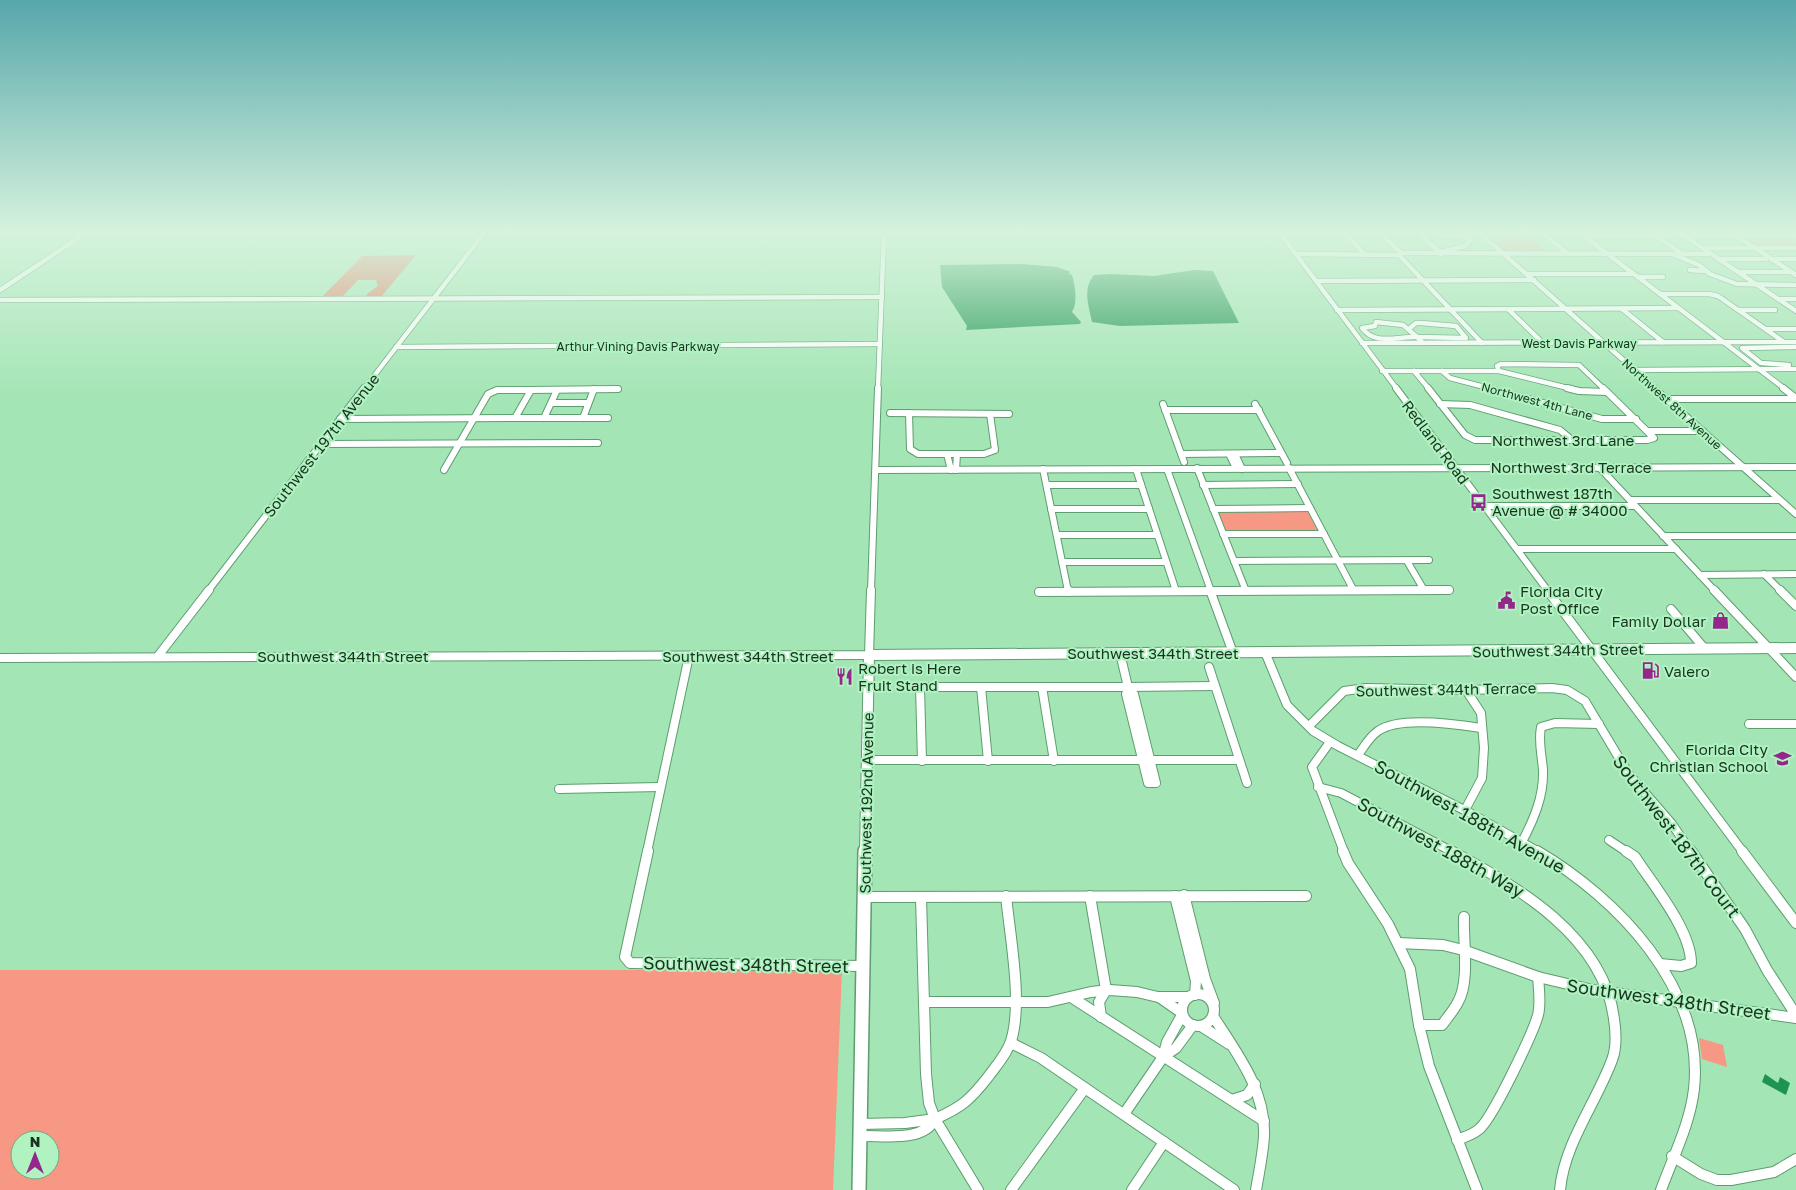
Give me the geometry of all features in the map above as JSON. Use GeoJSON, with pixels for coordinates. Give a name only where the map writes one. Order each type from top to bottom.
{"type":"FeatureCollection","features":[{"type":"Feature","properties":{"kind":"main road","name":"Southwest 344th Street"},"geometry":{"type":"LineString","coordinates":[[869,655],[1796,648]]}},
{"type":"Feature","properties":{"kind":"main road","name":"Southwest 192nd Avenue"},"geometry":{"type":"LineString","coordinates":[[859,1190],[869,655]]}},
{"type":"Feature","properties":{"kind":"street","name":"Southwest 197th Avenue"},"geometry":{"type":"LineString","coordinates":[[158,656],[441,289]]}},
{"type":"Feature","properties":{"kind":"street","name":"Southwest 192nd Avenue"},"geometry":{"type":"LineString","coordinates":[[869,655],[882,289]]}},
{"type":"Feature","properties":{"kind":"street","name":"Redland Road"},"geometry":{"type":"LineString","coordinates":[[1321,289],[1796,923]]}},
{"type":"Feature","properties":{"kind":"street"},"geometry":{"type":"LineString","coordinates":[[1432,289],[1482,343]]}},
{"type":"Feature","properties":{"kind":"street","name":"Northwest 8th Avenue"},"geometry":{"type":"LineString","coordinates":[[1543,289],[1796,514]]}},
{"type":"Feature","properties":{"kind":"street"},"geometry":{"type":"LineString","coordinates":[[1652,289],[1796,398]]}},
{"type":"Feature","properties":{"kind":"street"},"geometry":{"type":"LineString","coordinates":[[1763,289],[1796,310]]}},
{"type":"Feature","properties":{"kind":"street"},"geometry":{"type":"LineString","coordinates":[[1660,294],[1716,295],[1784,342]]}},
{"type":"Feature","properties":{"kind":"street"},"geometry":{"type":"LineString","coordinates":[[0,300],[882,297]]}},
{"type":"Feature","properties":{"kind":"street"},"geometry":{"type":"LineString","coordinates":[[1779,299],[1796,299]]}},
{"type":"Feature","properties":{"kind":"street"},"geometry":{"type":"LineString","coordinates":[[1622,308],[1663,342]]}},
{"type":"Feature","properties":{"kind":"street"},"geometry":{"type":"LineString","coordinates":[[1337,310],[1678,308]]}},
{"type":"Feature","properties":{"kind":"street"},"geometry":{"type":"LineString","coordinates":[[1509,310],[1543,343]]}},
{"type":"Feature","properties":{"kind":"street"},"geometry":{"type":"LineString","coordinates":[[1739,310],[1775,310]]}},
{"type":"Feature","properties":{"kind":"street"},"geometry":{"type":"LineString","coordinates":[[1410,328],[1416,322],[1438,322],[1443,326],[1456,326],[1466,338],[1418,338],[1376,339],[1369,336],[1362,328],[1375,326],[1376,322],[1400,323],[1410,328],[1418,338],[1423,343]]}},
{"type":"Feature","properties":{"kind":"street"},"geometry":{"type":"LineString","coordinates":[[1766,329],[1796,329]]}},
{"type":"Feature","properties":{"kind":"street","name":"West Davis Parkway"},"geometry":{"type":"LineString","coordinates":[[1362,343],[1796,342]]}},
{"type":"Feature","properties":{"kind":"street","name":"Arthur Vining Davis Parkway"},"geometry":{"type":"LineString","coordinates":[[396,347],[880,344]]}},
{"type":"Feature","properties":{"kind":"street"},"geometry":{"type":"LineString","coordinates":[[1796,347],[1742,348],[1760,363],[1775,365],[1796,364]]}},
{"type":"Feature","properties":{"kind":"street"},"geometry":{"type":"LineString","coordinates":[[1499,371],[1498,365],[1501,364],[1572,363],[1580,365],[1649,431],[1703,431]]}},
{"type":"Feature","properties":{"kind":"street"},"geometry":{"type":"LineString","coordinates":[[1775,365],[1782,369]]}},
{"type":"Feature","properties":{"kind":"street"},"geometry":{"type":"LineString","coordinates":[[1633,370],[1796,369]]}},
{"type":"Feature","properties":{"kind":"street"},"geometry":{"type":"LineString","coordinates":[[1382,371],[1499,371],[1579,391],[1607,392]]}},
{"type":"Feature","properties":{"kind":"street"},"geometry":{"type":"LineString","coordinates":[[1414,371],[1440,404],[1470,405],[1560,430],[1573,441]]}},
{"type":"Feature","properties":{"kind":"street","name":"Northwest 4th Lane"},"geometry":{"type":"LineString","coordinates":[[1442,371],[1450,378],[1596,417],[1636,419]]}},
{"type":"Feature","properties":{"kind":"street"},"geometry":{"type":"LineString","coordinates":[[583,418],[587,403],[594,389]]}},
{"type":"Feature","properties":{"kind":"street"},"geometry":{"type":"LineString","coordinates":[[444,470],[487,395],[492,391],[618,389]]}},
{"type":"Feature","properties":{"kind":"street"},"geometry":{"type":"LineString","coordinates":[[516,418],[531,390]]}},
{"type":"Feature","properties":{"kind":"street"},"geometry":{"type":"LineString","coordinates":[[544,418],[558,390]]}},
{"type":"Feature","properties":{"kind":"street"},"geometry":{"type":"LineString","coordinates":[[1667,399],[1796,398]]}},
{"type":"Feature","properties":{"kind":"street"},"geometry":{"type":"LineString","coordinates":[[552,403],[587,403]]}},
{"type":"Feature","properties":{"kind":"street","name":"Northwest 3rd Lane"},"geometry":{"type":"LineString","coordinates":[[1440,404],[1465,436],[1472,439],[1573,441],[1654,439],[1649,431]]}},
{"type":"Feature","properties":{"kind":"street"},"geometry":{"type":"LineString","coordinates":[[1184,462],[1164,407],[1257,407],[1354,591]]}},
{"type":"Feature","properties":{"kind":"street"},"geometry":{"type":"LineString","coordinates":[[890,414],[1009,414]]}},
{"type":"Feature","properties":{"kind":"street"},"geometry":{"type":"LineString","coordinates":[[909,414],[910,449],[912,452],[948,457],[984,454],[995,450],[990,414]]}},
{"type":"Feature","properties":{"kind":"street"},"geometry":{"type":"LineString","coordinates":[[340,419],[608,418]]}},
{"type":"Feature","properties":{"kind":"street"},"geometry":{"type":"LineString","coordinates":[[321,444],[598,443]]}},
{"type":"Feature","properties":{"kind":"street"},"geometry":{"type":"LineString","coordinates":[[1182,454],[1282,453]]}},
{"type":"Feature","properties":{"kind":"street"},"geometry":{"type":"LineString","coordinates":[[1232,454],[1230,456],[1239,469]]}},
{"type":"Feature","properties":{"kind":"street"},"geometry":{"type":"LineString","coordinates":[[948,457],[954,470]]}},
{"type":"Feature","properties":{"kind":"street"},"geometry":{"type":"LineString","coordinates":[[954,470],[958,457]]}},
{"type":"Feature","properties":{"kind":"street","name":"Northwest 3rd Terrace"},"geometry":{"type":"LineString","coordinates":[[954,470],[1239,469],[1288,466],[1455,468],[1796,467]]}},
{"type":"Feature","properties":{"kind":"street"},"geometry":{"type":"LineString","coordinates":[[1599,467],[1771,648],[1796,677]]}},
{"type":"Feature","properties":{"kind":"street"},"geometry":{"type":"LineString","coordinates":[[1197,468],[1246,591]]}},
{"type":"Feature","properties":{"kind":"street"},"geometry":{"type":"LineString","coordinates":[[1043,469],[1068,592]]}},
{"type":"Feature","properties":{"kind":"street"},"geometry":{"type":"LineString","coordinates":[[1136,469],[1176,591]]}},
{"type":"Feature","properties":{"kind":"street"},"geometry":{"type":"LineString","coordinates":[[1167,469],[1233,653]]}},
{"type":"Feature","properties":{"kind":"street"},"geometry":{"type":"LineString","coordinates":[[876,470],[954,470]]}},
{"type":"Feature","properties":{"kind":"street"},"geometry":{"type":"LineString","coordinates":[[1203,485],[1298,484]]}},
{"type":"Feature","properties":{"kind":"street"},"geometry":{"type":"LineString","coordinates":[[1047,485],[1142,485]]}},
{"type":"Feature","properties":{"kind":"street"},"geometry":{"type":"LineString","coordinates":[[1485,506],[1779,500]]}},
{"type":"Feature","properties":{"kind":"street"},"geometry":{"type":"LineString","coordinates":[[1787,506],[1796,506]]}},
{"type":"Feature","properties":{"kind":"street"},"geometry":{"type":"LineString","coordinates":[[1213,508],[1310,508]]}},
{"type":"Feature","properties":{"kind":"street"},"geometry":{"type":"LineString","coordinates":[[1051,509],[1149,509]]}},
{"type":"Feature","properties":{"kind":"street"},"geometry":{"type":"LineString","coordinates":[[1056,535],[1158,534]]}},
{"type":"Feature","properties":{"kind":"street"},"geometry":{"type":"LineString","coordinates":[[1223,534],[1324,534]]}},
{"type":"Feature","properties":{"kind":"street"},"geometry":{"type":"LineString","coordinates":[[1663,536],[1796,536]]}},
{"type":"Feature","properties":{"kind":"street"},"geometry":{"type":"LineString","coordinates":[[1517,549],[1676,549]]}},
{"type":"Feature","properties":{"kind":"street"},"geometry":{"type":"LineString","coordinates":[[1234,561],[1430,560]]}},
{"type":"Feature","properties":{"kind":"street"},"geometry":{"type":"LineString","coordinates":[[1407,561],[1424,590]]}},
{"type":"Feature","properties":{"kind":"street"},"geometry":{"type":"LineString","coordinates":[[1062,562],[1166,562]]}},
{"type":"Feature","properties":{"kind":"street"},"geometry":{"type":"LineString","coordinates":[[1764,574],[1796,606]]}},
{"type":"Feature","properties":{"kind":"street"},"geometry":{"type":"LineString","coordinates":[[1700,575],[1796,574]]}},
{"type":"Feature","properties":{"kind":"street"},"geometry":{"type":"LineString","coordinates":[[1039,592],[1449,590]]}},
{"type":"Feature","properties":{"kind":"street"},"geometry":{"type":"LineString","coordinates":[[1671,609],[1705,649]]}},
{"type":"Feature","properties":{"kind":"street","name":"Southwest 188th Avenue"},"geometry":{"type":"LineString","coordinates":[[1266,652],[1285,702],[1309,726],[1330,742],[1465,810],[1554,860],[1596,891],[1629,923],[1660,964],[1680,1002],[1692,1039],[1695,1072],[1691,1110],[1672,1156],[1662,1190]]}},
{"type":"Feature","properties":{"kind":"street"},"geometry":{"type":"LineString","coordinates":[[1120,653],[1129,688],[1126,694],[1146,760]]}},
{"type":"Feature","properties":{"kind":"street","name":"Southwest 344th Street"},"geometry":{"type":"LineString","coordinates":[[0,658],[869,655]]}},
{"type":"Feature","properties":{"kind":"street"},"geometry":{"type":"LineString","coordinates":[[559,789],[660,787],[689,656]]}},
{"type":"Feature","properties":{"kind":"street"},"geometry":{"type":"LineString","coordinates":[[1209,667],[1246,783]]}},
{"type":"Feature","properties":{"kind":"street"},"geometry":{"type":"LineString","coordinates":[[922,761],[920,687],[1129,688],[1215,686]]}},
{"type":"Feature","properties":{"kind":"street"},"geometry":{"type":"LineString","coordinates":[[981,687],[988,761]]}},
{"type":"Feature","properties":{"kind":"street"},"geometry":{"type":"LineString","coordinates":[[1042,687],[1054,761]]}},
{"type":"Feature","properties":{"kind":"street","name":"Southwest 344th Terrace"},"geometry":{"type":"LineString","coordinates":[[1309,726],[1344,691],[1366,688],[1466,690],[1552,688],[1567,690]]}},
{"type":"Feature","properties":{"kind":"street"},"geometry":{"type":"LineString","coordinates":[[1465,810],[1482,778],[1484,748],[1481,713],[1466,690]]}},
{"type":"Feature","properties":{"kind":"street","name":"Southwest 187th Court"},"geometry":{"type":"LineString","coordinates":[[1567,690],[1585,702],[1628,773],[1672,824],[1745,928],[1767,970],[1796,1016]]}},
{"type":"Feature","properties":{"kind":"street"},"geometry":{"type":"LineString","coordinates":[[1358,756],[1379,730],[1394,725],[1456,723],[1481,728]]}},
{"type":"Feature","properties":{"kind":"street"},"geometry":{"type":"LineString","coordinates":[[1522,842],[1534,820],[1541,801],[1543,772],[1539,736],[1541,727],[1555,723],[1599,724]]}},
{"type":"Feature","properties":{"kind":"street"},"geometry":{"type":"LineString","coordinates":[[1749,724],[1796,724]]}},
{"type":"Feature","properties":{"kind":"street"},"geometry":{"type":"LineString","coordinates":[[1330,742],[1312,767],[1318,787],[1348,863],[1356,878],[1388,924],[1410,969],[1419,1025],[1429,1066],[1477,1190]]}},
{"type":"Feature","properties":{"kind":"street"},"geometry":{"type":"LineString","coordinates":[[867,760],[1239,760]]}},
{"type":"Feature","properties":{"kind":"street","name":"Southwest 348th Street"},"geometry":{"type":"LineString","coordinates":[[660,787],[625,957],[630,962],[863,966]]}},
{"type":"Feature","properties":{"kind":"street","name":"Southwest 188th Way"},"geometry":{"type":"LineString","coordinates":[[1318,787],[1341,793],[1505,879],[1535,899],[1582,946],[1608,993],[1616,1029],[1614,1055],[1564,1169],[1560,1190]]}},
{"type":"Feature","properties":{"kind":"street"},"geometry":{"type":"LineString","coordinates":[[1609,840],[1635,858],[1681,927],[1691,953],[1691,962],[1681,966],[1660,964]]}},
{"type":"Feature","properties":{"kind":"street"},"geometry":{"type":"LineString","coordinates":[[921,896],[927,1089],[935,1119],[978,1190]]}},
{"type":"Feature","properties":{"kind":"street"},"geometry":{"type":"LineString","coordinates":[[860,1130],[898,1134],[922,1131],[929,1128],[935,1119],[959,1108],[973,1096],[999,1063],[1011,1043],[1016,1020],[1006,896]]}},
{"type":"Feature","properties":{"kind":"street"},"geometry":{"type":"LineString","coordinates":[[1090,896],[1106,990],[1099,1002],[1101,1016]]}},
{"type":"Feature","properties":{"kind":"street"},"geometry":{"type":"LineString","coordinates":[[1180,896],[1197,984],[1192,996],[1182,1005],[1182,1014],[1185,1021],[1197,1025],[1229,1044]]}},
{"type":"Feature","properties":{"kind":"street"},"geometry":{"type":"LineString","coordinates":[[1163,1057],[1176,1048],[1197,1025],[1208,1022],[1213,1016],[1215,1008],[1180,896]]}},
{"type":"Feature","properties":{"kind":"street"},"geometry":{"type":"LineString","coordinates":[[864,897],[1306,896]]}},
{"type":"Feature","properties":{"kind":"street"},"geometry":{"type":"LineString","coordinates":[[1419,1025],[1442,1025],[1459,1001],[1466,969],[1463,950],[1464,917]]}},
{"type":"Feature","properties":{"kind":"street","name":"Southwest 348th Street"},"geometry":{"type":"LineString","coordinates":[[1398,943],[1442,945],[1463,950],[1538,977],[1608,993],[1796,1016]]}},
{"type":"Feature","properties":{"kind":"street"},"geometry":{"type":"LineString","coordinates":[[1457,1140],[1479,1130],[1489,1117],[1529,1038],[1538,1015],[1540,998],[1538,977]]}},
{"type":"Feature","properties":{"kind":"street"},"geometry":{"type":"LineString","coordinates":[[924,1002],[1048,1002],[1106,990],[1131,991],[1158,997],[1207,996],[1214,1003]]}},
{"type":"Feature","properties":{"kind":"street"},"geometry":{"type":"LineString","coordinates":[[1071,997],[1264,1121]]}},
{"type":"Feature","properties":{"kind":"street"},"geometry":{"type":"LineString","coordinates":[[1158,997],[1182,1014]]}},
{"type":"Feature","properties":{"kind":"street"},"geometry":{"type":"LineString","coordinates":[[1124,1114],[1163,1057],[1167,1042],[1182,1014]]}},
{"type":"Feature","properties":{"kind":"street"},"geometry":{"type":"LineString","coordinates":[[1213,1016],[1255,1084],[1264,1121],[1264,1140],[1256,1190]]}},
{"type":"Feature","properties":{"kind":"street"},"geometry":{"type":"LineString","coordinates":[[1011,1043],[1029,1050],[1232,1190]]}},
{"type":"Feature","properties":{"kind":"street"},"geometry":{"type":"LineString","coordinates":[[1232,1100],[1247,1095],[1255,1084]]}},
{"type":"Feature","properties":{"kind":"street"},"geometry":{"type":"LineString","coordinates":[[1011,1190],[1085,1088]]}},
{"type":"Feature","properties":{"kind":"street"},"geometry":{"type":"LineString","coordinates":[[1132,1190],[1164,1142]]}},
{"type":"Feature","properties":{"kind":"street"},"geometry":{"type":"LineString","coordinates":[[1672,1156],[1701,1174],[1717,1180],[1731,1180],[1774,1172],[1796,1159]]}},
{"type":"Feature","properties":{"kind":"shaded area"},"geometry":{"type":"Polygon","coordinates":[[[330,289],[350,289],[341,298],[321,298],[330,289]]]}},
{"type":"Feature","properties":{"kind":"shaded area"},"geometry":{"type":"Polygon","coordinates":[[[374,289],[388,289],[380,298],[365,298],[374,289]]]}},
{"type":"Feature","properties":{"kind":"shaded area"},"geometry":{"type":"Polygon","coordinates":[[[943,289],[1074,289],[1075,304],[1072,312],[1081,322],[1080,324],[966,330],[967,326],[943,289]]]}},
{"type":"Feature","properties":{"kind":"shaded area"},"geometry":{"type":"Polygon","coordinates":[[[1088,289],[1222,289],[1239,323],[1120,326],[1092,322],[1088,289]]]}},
{"type":"Feature","properties":{"kind":"shaded area"},"geometry":{"type":"Polygon","coordinates":[[[1301,510],[1310,513],[1318,529],[1316,531],[1227,531],[1224,530],[1218,514],[1218,512],[1301,510]]]}},
{"type":"Feature","properties":{"kind":"shaded area"},"geometry":{"type":"Polygon","coordinates":[[[0,970],[842,970],[833,1190],[0,1190],[0,970]]]}},
{"type":"Feature","properties":{"kind":"shaded area"},"geometry":{"type":"Polygon","coordinates":[[[1699,1038],[1723,1045],[1727,1067],[1702,1059],[1699,1038]]]}},
{"type":"Feature","properties":{"kind":"shaded area"},"geometry":{"type":"Polygon","coordinates":[[[1765,1074],[1778,1083],[1780,1077],[1790,1083],[1786,1095],[1762,1082],[1765,1074]]]}},
{"type":"Feature","properties":{"kind":"place","name":"Southwest 187th Avenue @ # 34000"},"geometry":{"type":"Point","coordinates":[1478,502]}},
{"type":"Feature","properties":{"kind":"place","name":"Florida City Post Office"},"geometry":{"type":"Point","coordinates":[1506,600]}},
{"type":"Feature","properties":{"kind":"place","name":"Family Dollar"},"geometry":{"type":"Point","coordinates":[1720,621]}},
{"type":"Feature","properties":{"kind":"place","name":"Valero"},"geometry":{"type":"Point","coordinates":[1650,671]}},
{"type":"Feature","properties":{"kind":"place","name":"Robert is Here Fruit Stand"},"geometry":{"type":"Point","coordinates":[844,677]}},
{"type":"Feature","properties":{"kind":"place","name":"Florida City Christian School"},"geometry":{"type":"Point","coordinates":[1782,758]}}]}
